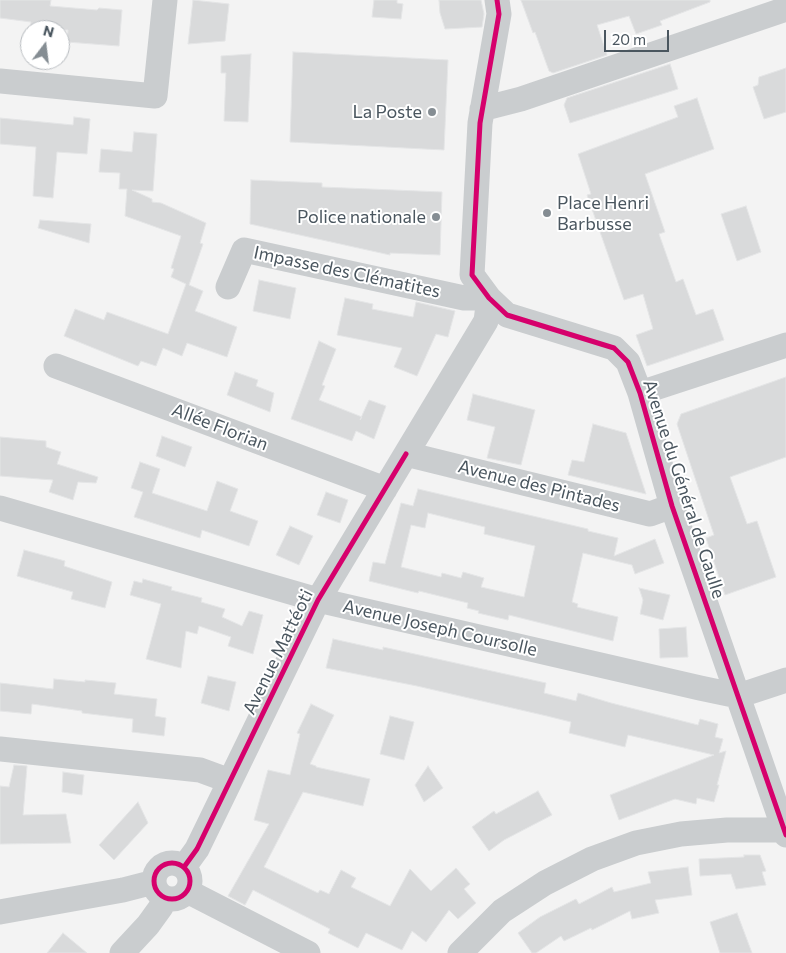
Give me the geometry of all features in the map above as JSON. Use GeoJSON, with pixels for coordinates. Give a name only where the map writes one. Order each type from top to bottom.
{"type":"FeatureCollection","features":[{"type":"Feature","properties":{"kind":"street"},"geometry":{"type":"LineString","coordinates":[[0,80],[155,96],[165,0]]}},
{"type":"Feature","properties":{"kind":"street","name":"Avenue du Général de Gaulle"},"geometry":{"type":"LineString","coordinates":[[497,0],[499,14],[482,109],[472,275],[489,298],[507,315],[614,348],[628,362],[640,393],[672,506],[785,832]]}},
{"type":"Feature","properties":{"kind":"street"},"geometry":{"type":"LineString","coordinates":[[482,109],[521,99],[786,9]]}},
{"type":"Feature","properties":{"kind":"street","name":"Impasse des Clématites"},"geometry":{"type":"LineString","coordinates":[[228,287],[244,250],[464,298],[489,298]]}},
{"type":"Feature","properties":{"kind":"street","name":"Avenue Mattéoti"},"geometry":{"type":"LineString","coordinates":[[184,867],[197,849],[318,600],[486,321],[489,298]]}},
{"type":"Feature","properties":{"kind":"street"},"geometry":{"type":"LineString","coordinates":[[640,393],[786,345]]}},
{"type":"Feature","properties":{"kind":"street","name":"Allée Florian"},"geometry":{"type":"LineString","coordinates":[[56,366],[385,489]]}},
{"type":"Feature","properties":{"kind":"street","name":"Avenue des Pintades"},"geometry":{"type":"LineString","coordinates":[[406,454],[650,514],[672,506]]}},
{"type":"Feature","properties":{"kind":"street","name":"Avenue Joseph Coursolle"},"geometry":{"type":"LineString","coordinates":[[0,508],[318,600],[738,696]]}},
{"type":"Feature","properties":{"kind":"street"},"geometry":{"type":"LineString","coordinates":[[738,696],[786,680]]}},
{"type":"Feature","properties":{"kind":"street"},"geometry":{"type":"LineString","coordinates":[[0,749],[200,770],[230,781]]}},
{"type":"Feature","properties":{"kind":"street"},"geometry":{"type":"LineString","coordinates":[[460,953],[502,911],[544,882],[592,859],[636,843],[681,834],[727,830],[785,832]]}},
{"type":"Feature","properties":{"kind":"street"},"geometry":{"type":"LineString","coordinates":[[0,912],[123,890],[158,890],[168,899],[179,898],[187,891],[191,881],[188,871],[184,867],[179,864],[167,863],[157,870],[158,890],[160,907],[148,925],[122,953]]}},
{"type":"Feature","properties":{"kind":"street"},"geometry":{"type":"LineString","coordinates":[[187,891],[308,953]]}},
{"type":"Feature","properties":{"kind":"building"},"geometry":{"type":"Polygon","coordinates":[[[0,0],[51,0],[50,6],[122,10],[119,46],[70,42],[70,20],[20,21],[0,18],[0,0]]]}},
{"type":"Feature","properties":{"kind":"building"},"geometry":{"type":"Polygon","coordinates":[[[193,0],[229,4],[225,41],[188,44],[193,0]]]}},
{"type":"Feature","properties":{"kind":"building"},"geometry":{"type":"Polygon","coordinates":[[[374,0],[397,0],[397,3],[403,4],[401,19],[372,17],[374,0]]]}},
{"type":"Feature","properties":{"kind":"building"},"geometry":{"type":"Polygon","coordinates":[[[439,0],[481,0],[484,14],[482,27],[445,29],[440,13],[439,0]]]}},
{"type":"Feature","properties":{"kind":"building"},"geometry":{"type":"Polygon","coordinates":[[[521,0],[710,0],[710,2],[660,21],[662,25],[636,34],[629,16],[597,25],[607,55],[553,73],[549,71],[521,0]]]}},
{"type":"Feature","properties":{"kind":"building"},"geometry":{"type":"Polygon","coordinates":[[[293,52],[448,60],[444,150],[290,142],[293,52]]]}},
{"type":"Feature","properties":{"kind":"building"},"geometry":{"type":"Polygon","coordinates":[[[251,54],[248,122],[224,121],[226,73],[221,73],[221,56],[251,54]]]}},
{"type":"Feature","properties":{"kind":"building"},"geometry":{"type":"Polygon","coordinates":[[[670,64],[678,89],[570,123],[564,105],[567,98],[670,64]]]}},
{"type":"Feature","properties":{"kind":"building"},"geometry":{"type":"Polygon","coordinates":[[[786,68],[786,112],[764,119],[753,87],[758,85],[759,77],[786,68]]]}},
{"type":"Feature","properties":{"kind":"building"},"geometry":{"type":"Polygon","coordinates":[[[697,98],[714,149],[645,174],[665,232],[659,234],[676,282],[683,279],[696,315],[713,309],[724,340],[647,366],[636,335],[653,329],[643,294],[624,300],[587,195],[591,194],[578,154],[678,117],[674,106],[697,98]]]}},
{"type":"Feature","properties":{"kind":"building"},"geometry":{"type":"Polygon","coordinates":[[[74,117],[90,119],[87,154],[57,152],[53,198],[33,196],[36,147],[0,144],[0,118],[73,125],[74,117]]]}},
{"type":"Feature","properties":{"kind":"building"},"geometry":{"type":"Polygon","coordinates":[[[134,132],[157,134],[153,191],[132,190],[152,199],[152,202],[161,203],[206,223],[200,243],[203,244],[189,285],[203,291],[195,311],[237,327],[227,357],[187,343],[182,356],[163,348],[156,366],[141,361],[138,366],[64,336],[75,309],[104,320],[107,312],[168,334],[186,284],[171,277],[174,269],[171,268],[181,236],[125,216],[127,189],[119,189],[120,173],[99,172],[101,149],[132,152],[134,132]]]}},
{"type":"Feature","properties":{"kind":"building"},"geometry":{"type":"Polygon","coordinates":[[[251,180],[322,183],[322,187],[442,192],[440,255],[390,253],[390,255],[250,224],[251,180]]]}},
{"type":"Feature","properties":{"kind":"building"},"geometry":{"type":"Polygon","coordinates":[[[746,206],[761,252],[737,261],[721,214],[746,206]]]}},
{"type":"Feature","properties":{"kind":"building"},"geometry":{"type":"Polygon","coordinates":[[[40,220],[91,224],[89,243],[38,228],[40,220]]]}},
{"type":"Feature","properties":{"kind":"building"},"geometry":{"type":"Polygon","coordinates":[[[259,280],[296,288],[290,319],[253,311],[259,280]]]}},
{"type":"Feature","properties":{"kind":"building"},"geometry":{"type":"Polygon","coordinates":[[[345,298],[373,304],[372,309],[413,317],[416,302],[455,311],[448,337],[436,334],[417,376],[394,367],[402,348],[337,335],[345,298]]]}},
{"type":"Feature","properties":{"kind":"building"},"geometry":{"type":"Polygon","coordinates":[[[319,341],[336,349],[322,385],[325,386],[319,400],[361,417],[369,400],[386,406],[374,439],[356,431],[352,441],[291,419],[319,341]]]}},
{"type":"Feature","properties":{"kind":"building"},"geometry":{"type":"Polygon","coordinates":[[[235,372],[258,380],[256,386],[274,393],[270,412],[227,395],[235,372]]]}},
{"type":"Feature","properties":{"kind":"building"},"geometry":{"type":"Polygon","coordinates":[[[786,377],[786,457],[730,477],[747,524],[757,521],[776,577],[725,595],[706,538],[714,535],[677,424],[681,414],[786,377]]]}},
{"type":"Feature","properties":{"kind":"building"},"geometry":{"type":"Polygon","coordinates":[[[473,394],[535,410],[521,465],[487,458],[495,427],[467,420],[473,394]]]}},
{"type":"Feature","properties":{"kind":"building"},"geometry":{"type":"Polygon","coordinates":[[[593,424],[626,433],[646,494],[568,475],[572,460],[584,462],[593,424]]]}},
{"type":"Feature","properties":{"kind":"building"},"geometry":{"type":"Polygon","coordinates":[[[162,436],[192,447],[185,467],[156,456],[162,436]]]}},
{"type":"Feature","properties":{"kind":"building"},"geometry":{"type":"Polygon","coordinates":[[[0,437],[46,441],[46,447],[61,452],[57,464],[98,477],[96,483],[78,482],[73,500],[49,492],[53,480],[0,476],[0,437]]]}},
{"type":"Feature","properties":{"kind":"building"},"geometry":{"type":"Polygon","coordinates":[[[140,462],[160,469],[152,493],[207,511],[217,481],[238,489],[230,511],[258,521],[249,546],[202,530],[200,538],[134,517],[143,492],[131,488],[140,462]]]}},
{"type":"Feature","properties":{"kind":"building"},"geometry":{"type":"Polygon","coordinates":[[[418,489],[588,529],[588,531],[618,538],[614,556],[655,539],[664,563],[635,574],[632,565],[583,553],[572,602],[578,604],[577,607],[618,617],[613,641],[509,615],[508,620],[478,613],[479,611],[467,608],[468,603],[369,581],[373,562],[385,564],[401,503],[413,506],[418,489]],[[428,513],[425,528],[411,525],[401,567],[441,577],[442,573],[461,578],[463,572],[484,578],[481,587],[524,597],[535,546],[484,534],[485,527],[428,513]]]}},
{"type":"Feature","properties":{"kind":"building"},"geometry":{"type":"Polygon","coordinates":[[[326,492],[348,500],[340,523],[317,515],[326,492]]]}},
{"type":"Feature","properties":{"kind":"building"},"geometry":{"type":"Polygon","coordinates":[[[290,526],[313,536],[299,565],[276,555],[290,526]]]}},
{"type":"Feature","properties":{"kind":"building"},"geometry":{"type":"Polygon","coordinates":[[[24,550],[65,561],[64,566],[112,582],[105,608],[71,599],[73,592],[17,576],[24,550]]]}},
{"type":"Feature","properties":{"kind":"building"},"geometry":{"type":"Polygon","coordinates":[[[143,579],[172,587],[171,590],[202,598],[201,602],[225,609],[222,617],[242,626],[249,611],[263,615],[253,654],[228,646],[231,637],[199,626],[197,634],[186,631],[181,668],[146,659],[161,604],[130,595],[134,581],[142,583],[143,579]]]}},
{"type":"Feature","properties":{"kind":"building"},"geometry":{"type":"Polygon","coordinates":[[[639,588],[670,595],[663,620],[640,614],[643,600],[639,588]]]}},
{"type":"Feature","properties":{"kind":"building"},"geometry":{"type":"Polygon","coordinates":[[[686,627],[688,657],[660,658],[659,629],[686,627]]]}},
{"type":"Feature","properties":{"kind":"building"},"geometry":{"type":"Polygon","coordinates":[[[333,639],[383,650],[383,647],[546,683],[544,693],[576,701],[578,693],[698,725],[700,719],[718,724],[715,737],[723,739],[719,753],[726,751],[714,802],[697,798],[696,804],[675,799],[619,820],[610,795],[714,755],[628,735],[625,747],[569,733],[571,722],[417,686],[326,668],[333,639]]]}},
{"type":"Feature","properties":{"kind":"building"},"geometry":{"type":"Polygon","coordinates":[[[208,676],[236,682],[229,711],[201,703],[208,676]]]}},
{"type":"Feature","properties":{"kind":"building"},"geometry":{"type":"Polygon","coordinates":[[[54,679],[116,683],[114,694],[157,699],[155,716],[166,718],[164,736],[132,732],[133,719],[82,713],[82,711],[32,704],[31,714],[0,711],[0,683],[53,689],[54,679]]]}},
{"type":"Feature","properties":{"kind":"building"},"geometry":{"type":"Polygon","coordinates":[[[311,704],[334,715],[310,764],[370,779],[363,806],[303,792],[264,867],[318,893],[320,890],[329,894],[341,870],[356,878],[351,887],[390,906],[410,869],[431,891],[456,868],[470,884],[464,889],[476,903],[458,919],[449,910],[426,942],[412,931],[402,950],[366,933],[358,948],[328,933],[330,929],[253,890],[245,905],[228,896],[269,824],[254,820],[268,770],[290,775],[300,734],[297,733],[311,704]]]}},
{"type":"Feature","properties":{"kind":"building"},"geometry":{"type":"Polygon","coordinates":[[[390,716],[414,722],[404,760],[380,754],[390,716]]]}},
{"type":"Feature","properties":{"kind":"building"},"geometry":{"type":"Polygon","coordinates":[[[14,765],[27,766],[23,815],[66,814],[71,843],[0,844],[0,786],[9,787],[14,765]]]}},
{"type":"Feature","properties":{"kind":"building"},"geometry":{"type":"Polygon","coordinates":[[[428,766],[443,788],[424,802],[415,785],[428,766]]]}},
{"type":"Feature","properties":{"kind":"building"},"geometry":{"type":"Polygon","coordinates":[[[63,772],[84,775],[82,795],[62,792],[63,772]]]}},
{"type":"Feature","properties":{"kind":"building"},"geometry":{"type":"Polygon","coordinates":[[[538,791],[552,815],[504,840],[489,851],[472,827],[494,811],[496,814],[538,791]]]}},
{"type":"Feature","properties":{"kind":"building"},"geometry":{"type":"Polygon","coordinates":[[[138,802],[148,823],[114,860],[99,845],[138,802]]]}},
{"type":"Feature","properties":{"kind":"building"},"geometry":{"type":"Polygon","coordinates":[[[744,855],[760,855],[766,871],[762,872],[766,885],[736,889],[731,874],[700,876],[699,859],[744,857],[744,855]]]}},
{"type":"Feature","properties":{"kind":"building"},"geometry":{"type":"Polygon","coordinates":[[[688,867],[692,895],[655,900],[659,913],[632,919],[630,911],[592,930],[591,928],[564,941],[561,936],[536,953],[532,953],[518,933],[540,917],[576,899],[579,904],[612,887],[614,892],[651,883],[648,872],[688,867]]]}},
{"type":"Feature","properties":{"kind":"building"},"geometry":{"type":"Polygon","coordinates":[[[737,913],[752,953],[720,953],[710,922],[737,913]]]}},
{"type":"Feature","properties":{"kind":"building"},"geometry":{"type":"Polygon","coordinates":[[[63,933],[87,953],[47,953],[63,933]]]}},
{"type":"Feature","properties":{"kind":"cycle path"},"geometry":{"type":"LineString","coordinates":[[497,0],[499,14],[480,123],[472,275],[489,298],[507,315],[614,348],[628,362],[640,393],[672,506],[786,835]]}},
{"type":"Feature","properties":{"kind":"cycle path"},"geometry":{"type":"LineString","coordinates":[[184,867],[197,849],[318,600],[406,454]]}},
{"type":"Feature","properties":{"kind":"cycle path"},"geometry":{"type":"LineString","coordinates":[[172,863],[179,864],[185,868],[189,874],[190,881],[189,888],[185,894],[179,898],[172,899],[165,898],[159,894],[155,888],[154,881],[155,874],[159,868],[165,864],[172,863]]}},
{"type":"Feature","properties":{"kind":"place","name":"La Poste"},"geometry":{"type":"Point","coordinates":[432,112]}},
{"type":"Feature","properties":{"kind":"place","name":"Place Henri Barbusse"},"geometry":{"type":"Point","coordinates":[547,213]}},
{"type":"Feature","properties":{"kind":"place","name":"Police nationale"},"geometry":{"type":"Point","coordinates":[436,217]}}]}
